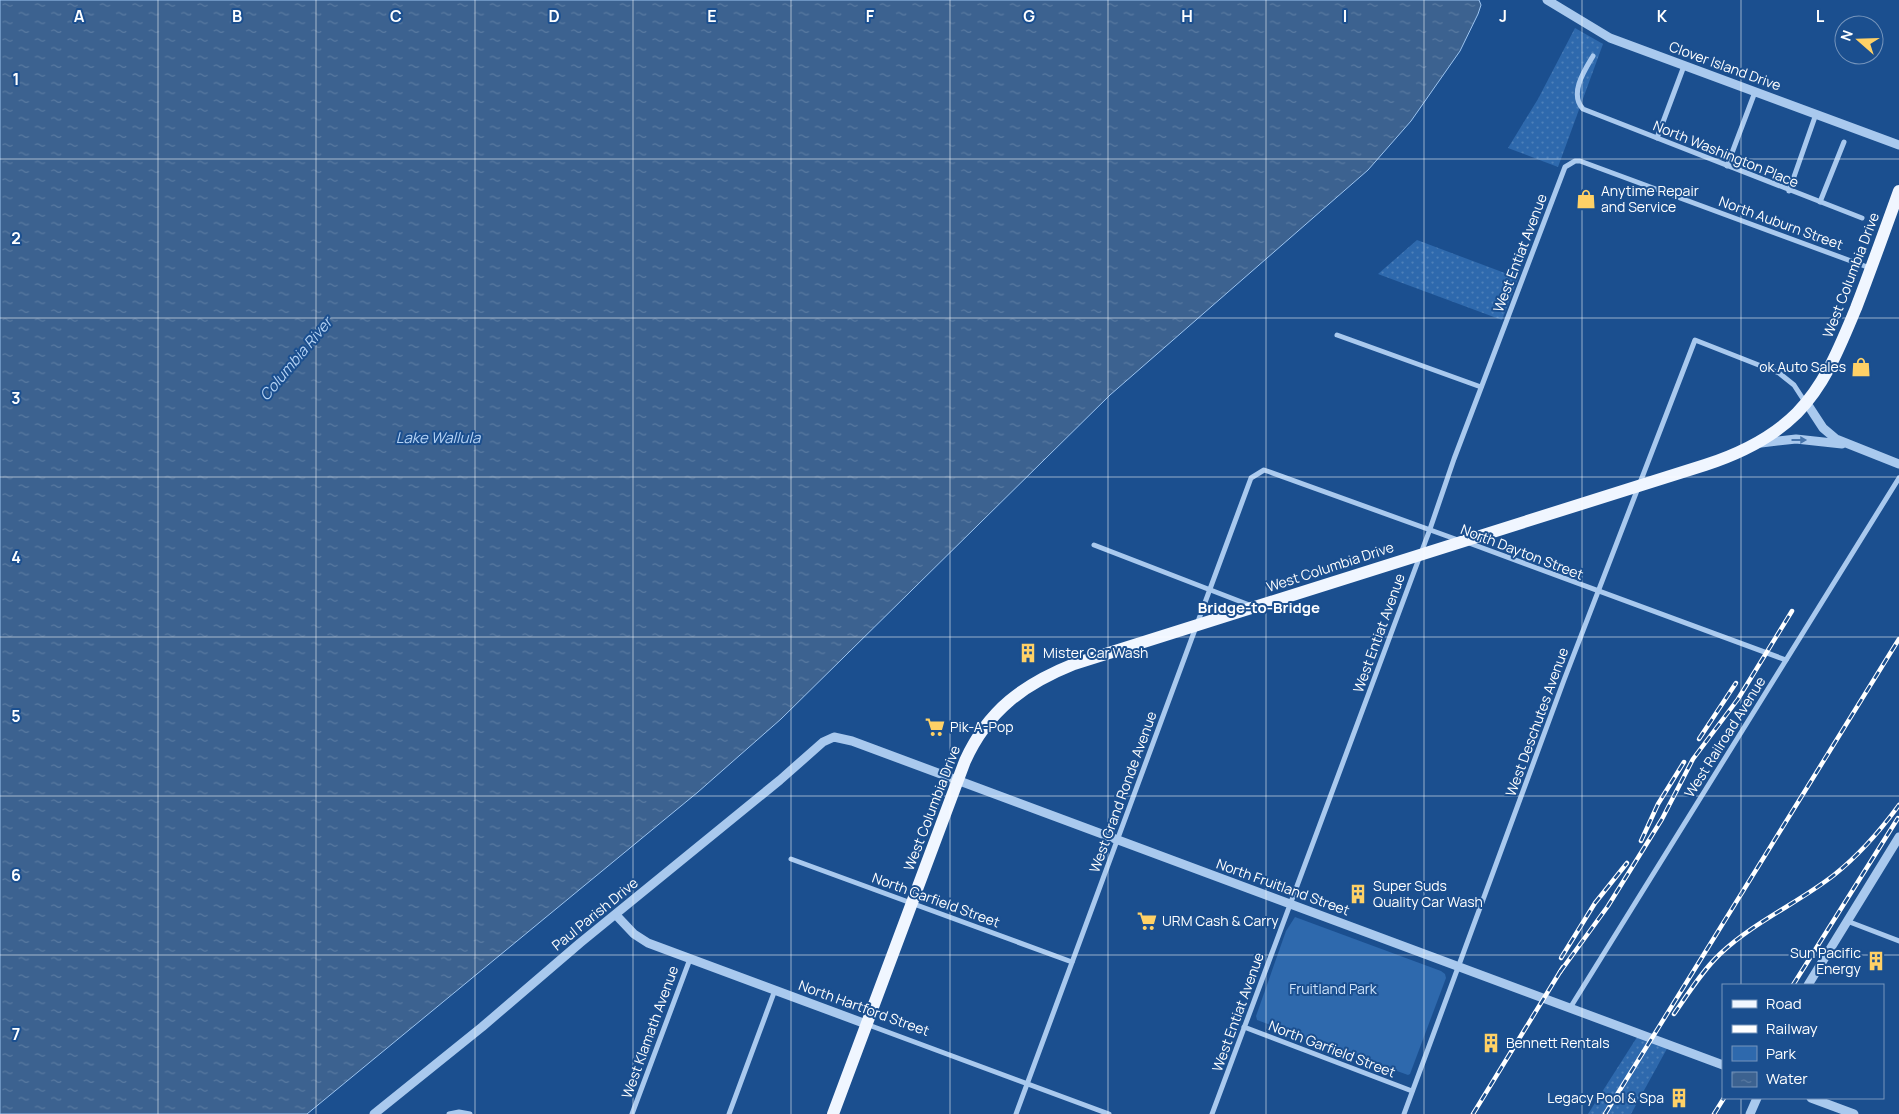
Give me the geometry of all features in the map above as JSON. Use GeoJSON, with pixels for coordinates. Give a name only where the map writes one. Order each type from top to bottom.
{"type":"FeatureCollection","features":[{"type":"Feature","properties":{"kind":"main road","name":"West Columbia Drive"},"geometry":{"type":"LineString","coordinates":[[833,1114],[957,780],[969,753],[984,727],[1000,709],[1028,686],[1048,674],[1074,664],[1717,461],[1751,446],[1785,424],[1806,402],[1833,361],[1899,190]]}},
{"type":"Feature","properties":{"kind":"street","name":"Clover Island Drive"},"geometry":{"type":"LineString","coordinates":[[1547,0],[1606,36],[1899,145]]}},
{"type":"Feature","properties":{"kind":"street","name":"North Washington Place"},"geometry":{"type":"LineString","coordinates":[[1593,56],[1578,87],[1578,101],[1583,109],[1862,218]]}},
{"type":"Feature","properties":{"kind":"street"},"geometry":{"type":"LineString","coordinates":[[1657,138],[1684,66]]}},
{"type":"Feature","properties":{"kind":"street"},"geometry":{"type":"LineString","coordinates":[[1727,166],[1756,92]]}},
{"type":"Feature","properties":{"kind":"street"},"geometry":{"type":"LineString","coordinates":[[1789,191],[1816,114]]}},
{"type":"Feature","properties":{"kind":"street"},"geometry":{"type":"LineString","coordinates":[[1820,202],[1844,142]]}},
{"type":"Feature","properties":{"kind":"street","name":"North Auburn Street"},"geometry":{"type":"LineString","coordinates":[[1570,162],[1580,162],[1870,268]]}},
{"type":"Feature","properties":{"kind":"street","name":"West Entiat Avenue"},"geometry":{"type":"LineString","coordinates":[[1212,1114],[1481,387],[1562,174],[1570,162]]}},
{"type":"Feature","properties":{"kind":"street"},"geometry":{"type":"LineString","coordinates":[[1337,334],[1481,387]]}},
{"type":"Feature","properties":{"kind":"street","name":"West Deschutes Avenue"},"geometry":{"type":"LineString","coordinates":[[1404,1114],[1598,592],[1695,340],[1779,373],[1794,385],[1806,402]]}},
{"type":"Feature","properties":{"kind":"street"},"geometry":{"type":"LineString","coordinates":[[1806,402],[1827,432],[1836,439],[1899,464]]}},
{"type":"Feature","properties":{"kind":"street"},"geometry":{"type":"LineString","coordinates":[[1751,446],[1796,440],[1850,446]]}},
{"type":"Feature","properties":{"kind":"street","name":"North Dayton Street"},"geometry":{"type":"LineString","coordinates":[[1251,478],[1264,470],[1786,660]]}},
{"type":"Feature","properties":{"kind":"street","name":"West Grand Ronde Avenue"},"geometry":{"type":"LineString","coordinates":[[1016,1114],[1251,478]]}},
{"type":"Feature","properties":{"kind":"street","name":"West Railroad Avenue"},"geometry":{"type":"LineString","coordinates":[[1570,1008],[1899,478]]}},
{"type":"Feature","properties":{"kind":"street"},"geometry":{"type":"LineString","coordinates":[[1094,545],[1254,607]]}},
{"type":"Feature","properties":{"kind":"street","name":"North Fruitland Street"},"geometry":{"type":"LineString","coordinates":[[832,737],[846,738],[1722,1065]]}},
{"type":"Feature","properties":{"kind":"street","name":"Paul Parish Drive"},"geometry":{"type":"LineString","coordinates":[[374,1114],[475,1033],[564,956],[780,780],[819,744],[832,737]]}},
{"type":"Feature","properties":{"kind":"street"},"geometry":{"type":"LineString","coordinates":[[1809,984],[1899,837]]}},
{"type":"Feature","properties":{"kind":"street","name":"North Garfield Street"},"geometry":{"type":"LineString","coordinates":[[791,859],[1072,962]]}},
{"type":"Feature","properties":{"kind":"street","name":"North Hartford Street"},"geometry":{"type":"LineString","coordinates":[[616,915],[634,934],[644,941],[1109,1114]]}},
{"type":"Feature","properties":{"kind":"street"},"geometry":{"type":"LineString","coordinates":[[1847,921],[1899,941]]}},
{"type":"Feature","properties":{"kind":"street","name":"West Klamath Avenue"},"geometry":{"type":"LineString","coordinates":[[632,1114],[690,959]]}},
{"type":"Feature","properties":{"kind":"street"},"geometry":{"type":"LineString","coordinates":[[729,1114],[775,990]]}},
{"type":"Feature","properties":{"kind":"street","name":"North Garfield Street"},"geometry":{"type":"LineString","coordinates":[[1244,1027],[1412,1091]]}},
{"type":"Feature","properties":{"kind":"street"},"geometry":{"type":"LineString","coordinates":[[1750,1114],[1756,1099]]}},
{"type":"Feature","properties":{"kind":"street"},"geometry":{"type":"LineString","coordinates":[[1814,1099],[1854,1114]]}},
{"type":"Feature","properties":{"kind":"street"},"geometry":{"type":"LineString","coordinates":[[449,1114],[459,1112],[470,1114]]}},
{"type":"Feature","properties":{"kind":"green space"},"geometry":{"type":"Polygon","coordinates":[[[1575,28],[1603,44],[1558,167],[1508,148],[1538,99],[1575,28]]]}},
{"type":"Feature","properties":{"kind":"green space"},"geometry":{"type":"Polygon","coordinates":[[[1417,240],[1518,278],[1502,320],[1378,274],[1417,240]]]}},
{"type":"Feature","properties":{"kind":"green space","name":"Fruitland Park"},"geometry":{"type":"Polygon","coordinates":[[[1295,917],[1445,974],[1446,978],[1410,1074],[1408,1075],[1257,1020],[1256,1016],[1286,931],[1295,917]]]}},
{"type":"Feature","properties":{"kind":"green space"},"geometry":{"type":"Polygon","coordinates":[[[1639,1034],[1669,1045],[1631,1114],[1588,1114],[1639,1034]]]}},
{"type":"Feature","properties":{"kind":"water","name":"Lake Wallula"},"geometry":{"type":"Polygon","coordinates":[[[0,0],[1479,0],[1481,5],[1460,51],[1411,121],[1368,170],[1110,395],[781,719],[698,792],[307,1114],[0,1114],[0,0]]]}},
{"type":"Feature","properties":{"kind":"railway"},"geometry":{"type":"LineString","coordinates":[[1560,972],[1608,906],[1662,819],[1693,759],[1738,699],[1792,611]]}},
{"type":"Feature","properties":{"kind":"railway"},"geometry":{"type":"LineString","coordinates":[[1605,1114],[1899,639]]}},
{"type":"Feature","properties":{"kind":"railway"},"geometry":{"type":"LineString","coordinates":[[1699,739],[1736,683]]}},
{"type":"Feature","properties":{"kind":"railway"},"geometry":{"type":"LineString","coordinates":[[1641,841],[1658,804],[1684,762]]}},
{"type":"Feature","properties":{"kind":"railway"},"geometry":{"type":"LineString","coordinates":[[1674,1014],[1701,975],[1720,954],[1747,932],[1834,875],[1869,842],[1899,805]]}},
{"type":"Feature","properties":{"kind":"railway"},"geometry":{"type":"LineString","coordinates":[[1794,984],[1898,818]]}},
{"type":"Feature","properties":{"kind":"railway"},"geometry":{"type":"LineString","coordinates":[[1561,958],[1595,903],[1627,863]]}},
{"type":"Feature","properties":{"kind":"railway"},"geometry":{"type":"LineString","coordinates":[[1473,1114],[1563,967]]}},
{"type":"Feature","properties":{"kind":"railway"},"geometry":{"type":"LineString","coordinates":[[1714,1114],[1723,1099]]}},
{"type":"Feature","properties":{"kind":"place","name":"Anytime Repair and Service"},"geometry":{"type":"Point","coordinates":[1586,199]}},
{"type":"Feature","properties":{"kind":"place","name":"ok Auto Sales"},"geometry":{"type":"Point","coordinates":[1861,367]}},
{"type":"Feature","properties":{"kind":"place","name":"Mister Car Wash"},"geometry":{"type":"Point","coordinates":[1028,653]}},
{"type":"Feature","properties":{"kind":"place","name":"Pik-A-Pop"},"geometry":{"type":"Point","coordinates":[935,727]}},
{"type":"Feature","properties":{"kind":"place","name":"Super Suds Quality Car Wash"},"geometry":{"type":"Point","coordinates":[1358,894]}},
{"type":"Feature","properties":{"kind":"place","name":"URM Cash & Carry"},"geometry":{"type":"Point","coordinates":[1147,921]}},
{"type":"Feature","properties":{"kind":"place","name":"Sun Pacific Energy"},"geometry":{"type":"Point","coordinates":[1876,961]}},
{"type":"Feature","properties":{"kind":"place","name":"Bennett Rentals"},"geometry":{"type":"Point","coordinates":[1491,1043]}},
{"type":"Feature","properties":{"kind":"place","name":"Legacy Pool & Spa"},"geometry":{"type":"Point","coordinates":[1679,1098]}},
{"type":"Feature","properties":{"kind":"district","name":"Bridge-to-Bridge"},"geometry":{"type":"Point","coordinates":[1259,608]}},
{"type":"Feature","properties":{"kind":"water label","name":"Columbia River"},"geometry":{"type":"Point","coordinates":[296,359]}}]}
